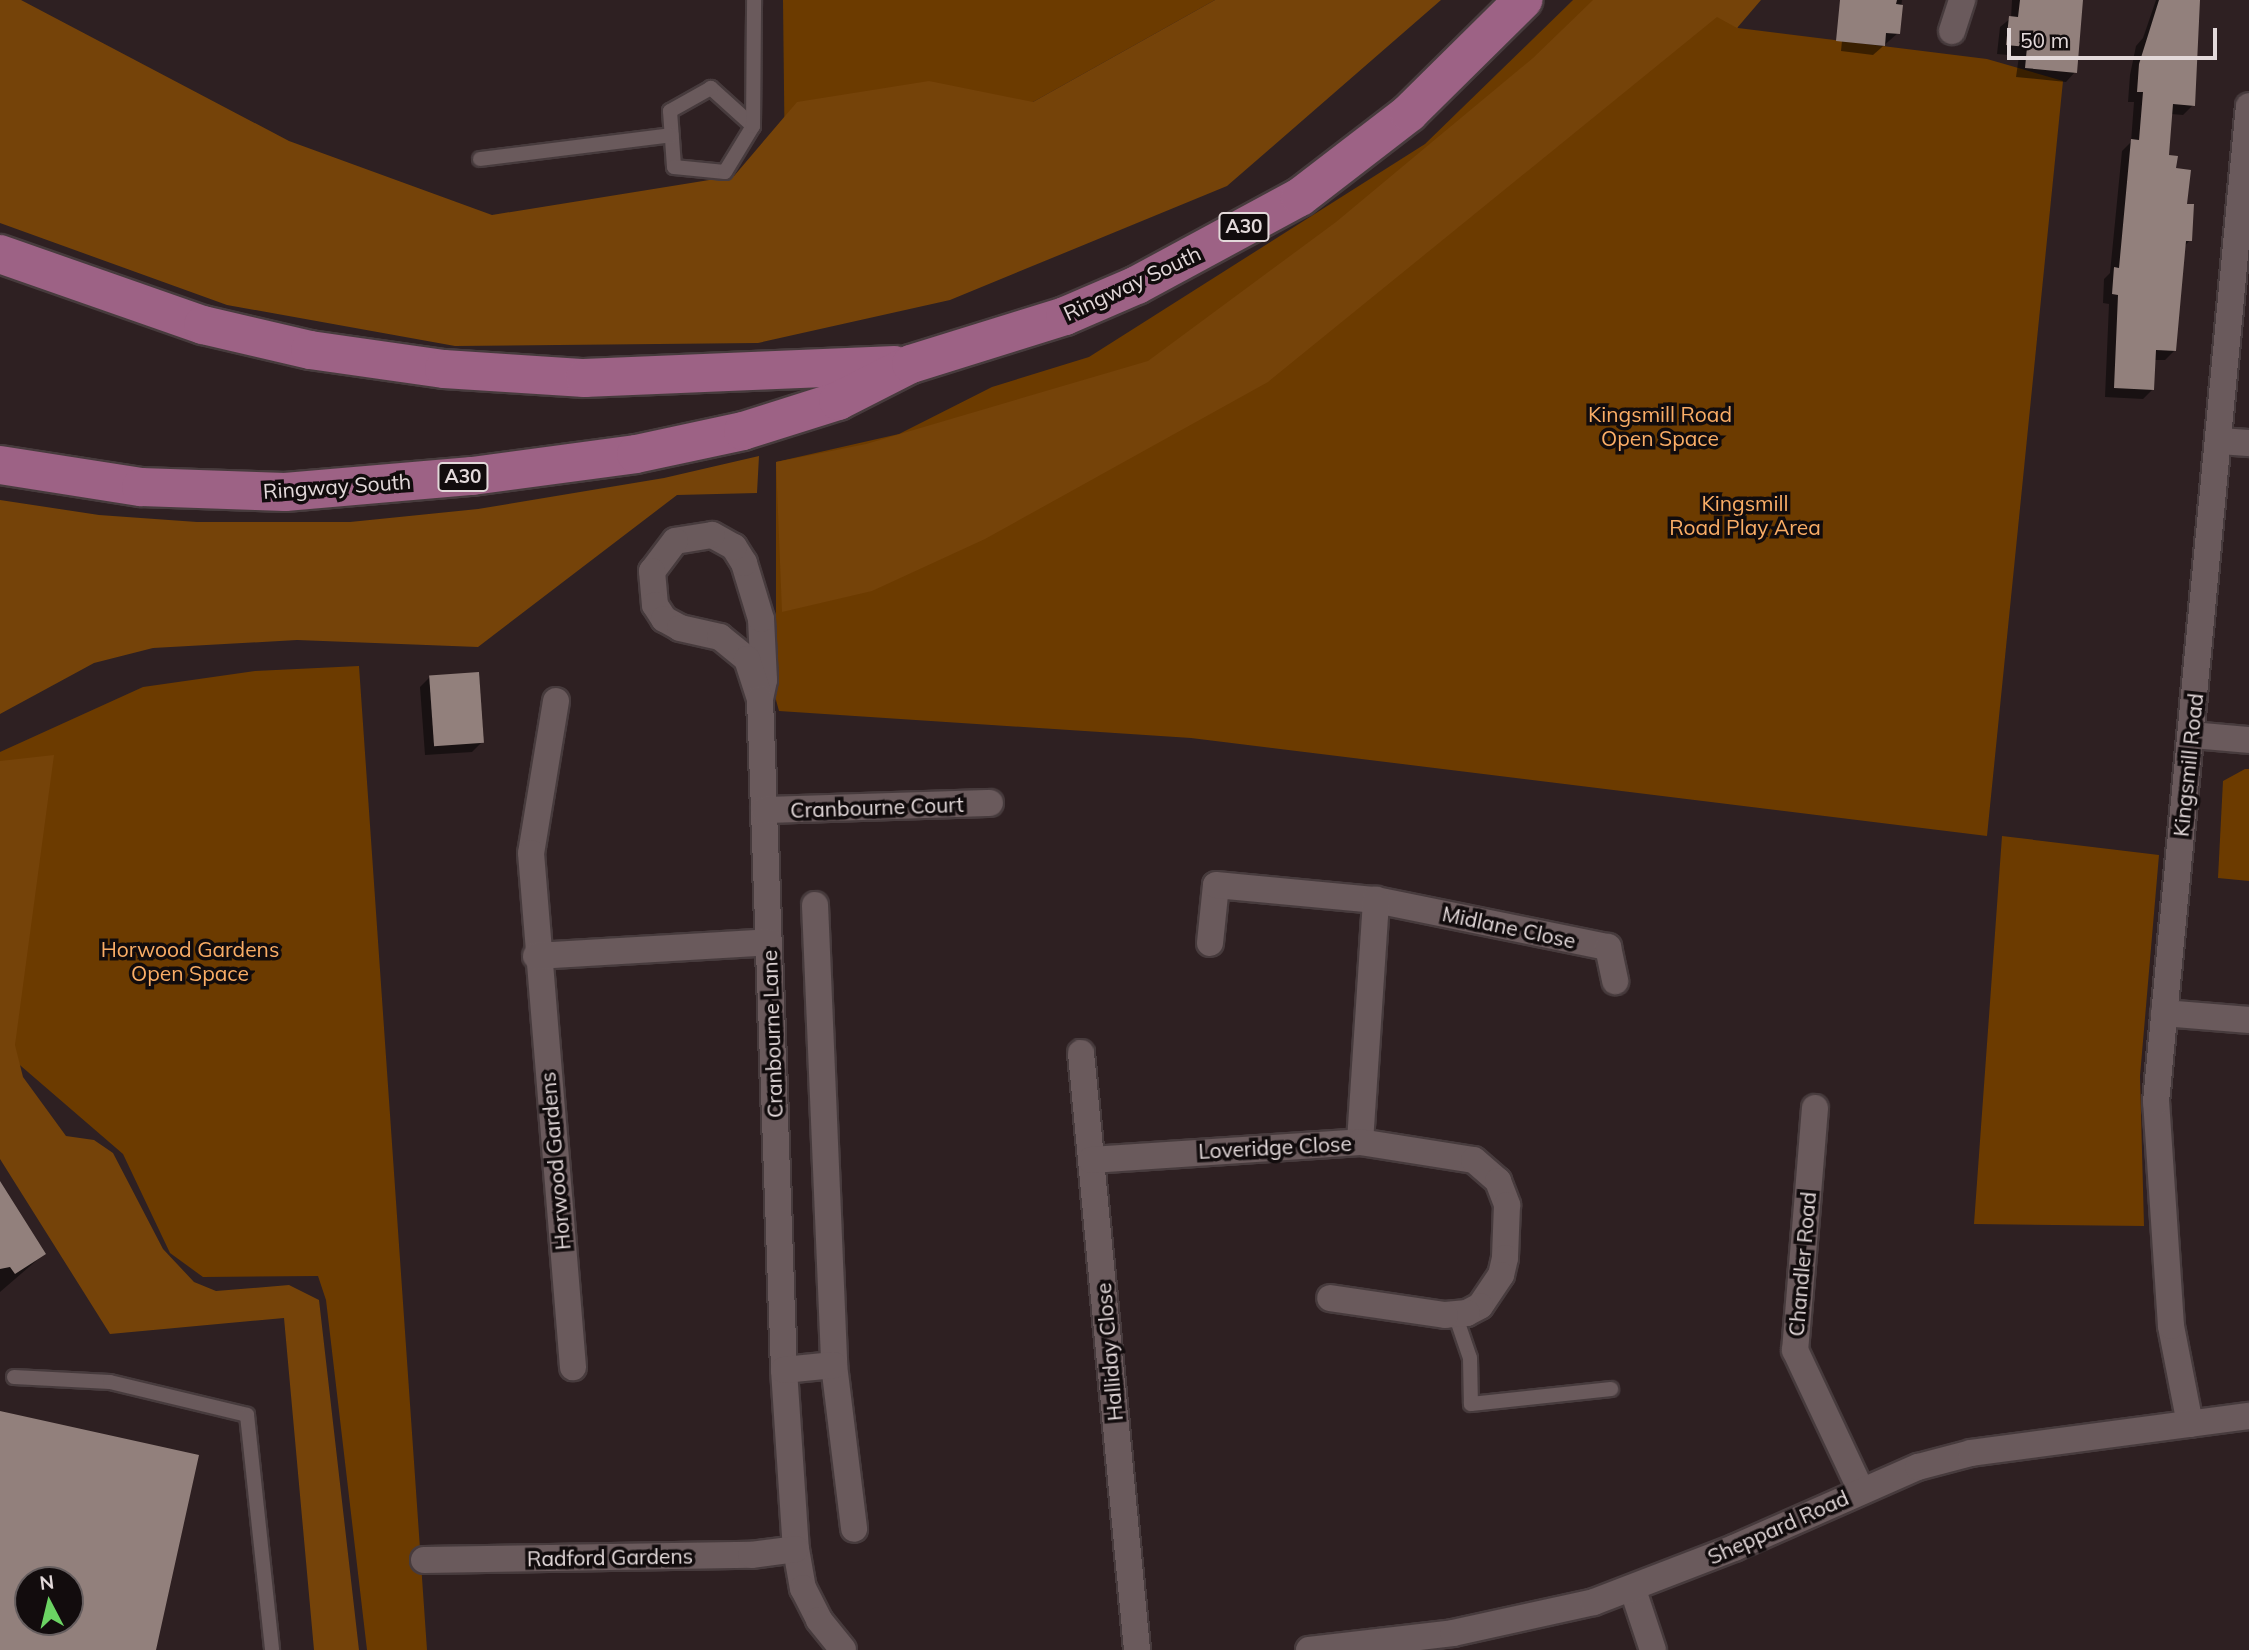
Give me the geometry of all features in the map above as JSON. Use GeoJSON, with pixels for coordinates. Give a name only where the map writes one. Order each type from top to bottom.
{"type":"FeatureCollection","features":[{"type":"Feature","properties":{"kind":"main road","name":"Ringway South"},"geometry":{"type":"LineString","coordinates":[[0,465],[141,487],[285,492],[472,476],[636,454],[743,431],[838,401],[911,364],[1065,316],[1137,285],[1300,197],[1409,113],[1523,0]]}},
{"type":"Feature","properties":{"kind":"main road","name":"Ringway South"},"geometry":{"type":"LineString","coordinates":[[0,254],[203,324],[310,350],[444,369],[585,378],[911,364]]}},
{"type":"Feature","properties":{"kind":"street"},"geometry":{"type":"LineString","coordinates":[[1952,31],[1962,0]]}},
{"type":"Feature","properties":{"kind":"street","name":"Kingsmill Road"},"geometry":{"type":"LineString","coordinates":[[2190,1424],[2171,1326],[2156,1102],[2249,106]]}},
{"type":"Feature","properties":{"kind":"street"},"geometry":{"type":"LineString","coordinates":[[2219,441],[2249,443]]}},
{"type":"Feature","properties":{"kind":"street","name":"Cranbourne Lane"},"geometry":{"type":"LineString","coordinates":[[760,699],[747,659],[719,637],[680,628],[664,619],[655,605],[652,571],[676,541],[712,535],[734,547],[744,563],[761,620],[764,680],[760,699],[784,1370],[796,1549],[803,1588],[819,1620],[843,1650]]}},
{"type":"Feature","properties":{"kind":"street","name":"Horwood Gardens"},"geometry":{"type":"LineString","coordinates":[[556,701],[531,853],[537,956],[573,1367]]}},
{"type":"Feature","properties":{"kind":"street"},"geometry":{"type":"LineString","coordinates":[[2192,735],[2249,740]]}},
{"type":"Feature","properties":{"kind":"street","name":"Cranbourne Court"},"geometry":{"type":"LineString","coordinates":[[764,810],[990,803]]}},
{"type":"Feature","properties":{"kind":"street","name":"Midlane Close"},"geometry":{"type":"LineString","coordinates":[[1210,943],[1216,885],[1376,900],[1608,947],[1615,981]]}},
{"type":"Feature","properties":{"kind":"street"},"geometry":{"type":"LineString","coordinates":[[1360,1142],[1376,900]]}},
{"type":"Feature","properties":{"kind":"street"},"geometry":{"type":"LineString","coordinates":[[815,905],[834,1365],[854,1529]]}},
{"type":"Feature","properties":{"kind":"street"},"geometry":{"type":"LineString","coordinates":[[537,956],[769,943]]}},
{"type":"Feature","properties":{"kind":"street"},"geometry":{"type":"LineString","coordinates":[[2164,1013],[2249,1020]]}},
{"type":"Feature","properties":{"kind":"street","name":"Halliday Close"},"geometry":{"type":"LineString","coordinates":[[1081,1053],[1137,1650]]}},
{"type":"Feature","properties":{"kind":"street","name":"Chandler Road"},"geometry":{"type":"LineString","coordinates":[[1815,1108],[1795,1350],[1861,1490]]}},
{"type":"Feature","properties":{"kind":"street","name":"Loveridge Close"},"geometry":{"type":"LineString","coordinates":[[1091,1160],[1360,1142],[1474,1160],[1498,1181],[1507,1205],[1508,1226],[1501,1275],[1480,1306],[1455,1314]]}},
{"type":"Feature","properties":{"kind":"street"},"geometry":{"type":"LineString","coordinates":[[1330,1298],[1455,1314]]}},
{"type":"Feature","properties":{"kind":"street"},"geometry":{"type":"LineString","coordinates":[[784,1370],[834,1365]]}},
{"type":"Feature","properties":{"kind":"street","name":"Sheppard Road"},"geometry":{"type":"LineString","coordinates":[[1309,1650],[1453,1633],[1633,1590],[1861,1490],[1918,1467],[1971,1453],[2249,1416]]}},
{"type":"Feature","properties":{"kind":"street","name":"Radford Gardens"},"geometry":{"type":"LineString","coordinates":[[424,1560],[751,1555],[796,1549]]}},
{"type":"Feature","properties":{"kind":"street"},"geometry":{"type":"LineString","coordinates":[[1633,1590],[1653,1650]]}},
{"type":"Feature","properties":{"kind":"lane"},"geometry":{"type":"LineString","coordinates":[[753,126],[711,88],[670,111],[674,167],[725,172],[753,126],[754,0]]}},
{"type":"Feature","properties":{"kind":"lane"},"geometry":{"type":"LineString","coordinates":[[480,159],[672,135]]}},
{"type":"Feature","properties":{"kind":"lane"},"geometry":{"type":"LineString","coordinates":[[1455,1314],[1470,1358],[1471,1404],[1611,1389]]}},
{"type":"Feature","properties":{"kind":"lane"},"geometry":{"type":"LineString","coordinates":[[14,1377],[110,1382],[247,1415],[272,1650]]}},
{"type":"Feature","properties":{"kind":"green space"},"geometry":{"type":"Polygon","coordinates":[[[783,0],[1215,0],[1033,102],[785,175],[783,0]]]}},
{"type":"Feature","properties":{"kind":"green space","name":"Kingsmill Road Open Space"},"geometry":{"type":"Polygon","coordinates":[[[1573,0],[1722,0],[1738,28],[1987,59],[2063,81],[1987,836],[1191,738],[779,711],[776,700],[776,462],[899,434],[992,387],[1089,357],[1425,144],[1573,0]]]}},
{"type":"Feature","properties":{"kind":"green space","name":"Horwood Gardens Open Space"},"geometry":{"type":"Polygon","coordinates":[[[359,666],[427,1650],[367,1650],[326,1300],[318,1276],[203,1277],[170,1253],[123,1154],[14,1060],[0,1034],[0,752],[143,687],[255,671],[359,666]]]}},
{"type":"Feature","properties":{"kind":"green space"},"geometry":{"type":"Polygon","coordinates":[[[2249,769],[2249,881],[2218,878],[2223,781],[2249,769]]]}},
{"type":"Feature","properties":{"kind":"green space"},"geometry":{"type":"Polygon","coordinates":[[[2002,836],[2159,855],[2140,1076],[2144,1226],[1974,1224],[2002,836]]]}},
{"type":"Feature","properties":{"kind":"shaded area"},"geometry":{"type":"Polygon","coordinates":[[[0,0],[21,0],[289,141],[492,215],[734,176],[797,102],[929,81],[1033,102],[1215,0],[1441,0],[1227,186],[950,300],[758,343],[455,346],[227,305],[0,223],[0,0]]]}},
{"type":"Feature","properties":{"kind":"shaded area"},"geometry":{"type":"Polygon","coordinates":[[[1593,0],[1761,0],[1737,28],[1717,17],[1268,382],[985,539],[872,591],[782,612],[776,462],[866,444],[1148,361],[1336,222],[1533,58],[1593,0]]]}},
{"type":"Feature","properties":{"kind":"shaded area"},"geometry":{"type":"Polygon","coordinates":[[[759,456],[757,493],[677,495],[478,647],[297,640],[153,648],[94,663],[0,714],[0,500],[99,515],[197,522],[350,522],[478,509],[664,478],[759,456]]]}},
{"type":"Feature","properties":{"kind":"shaded area"},"geometry":{"type":"Polygon","coordinates":[[[54,755],[15,1045],[23,1077],[66,1136],[94,1140],[113,1153],[163,1249],[194,1282],[216,1291],[289,1285],[319,1300],[359,1650],[314,1650],[284,1318],[110,1334],[0,1159],[0,761],[54,755]]]}},
{"type":"Feature","properties":{"kind":"building"},"geometry":{"type":"Polygon","coordinates":[[[1840,0],[1897,0],[1896,4],[1903,5],[1900,34],[1886,33],[1885,46],[1836,41],[1840,0]]]}},
{"type":"Feature","properties":{"kind":"building"},"geometry":{"type":"Polygon","coordinates":[[[2020,0],[2083,0],[2077,73],[2025,68],[2027,47],[2006,45],[2009,16],[2018,17],[2020,0]]]}},
{"type":"Feature","properties":{"kind":"building"},"geometry":{"type":"Polygon","coordinates":[[[2159,0],[2200,0],[2195,106],[2173,104],[2169,155],[2178,156],[2176,168],[2191,170],[2187,204],[2194,204],[2192,241],[2186,241],[2176,351],[2156,350],[2154,390],[2114,388],[2118,295],[2112,294],[2114,267],[2119,268],[2131,139],[2139,140],[2143,92],[2137,92],[2139,64],[2159,0]]]}},
{"type":"Feature","properties":{"kind":"building"},"geometry":{"type":"Polygon","coordinates":[[[479,672],[484,743],[434,746],[429,675],[479,672]]]}},
{"type":"Feature","properties":{"kind":"building"},"geometry":{"type":"Polygon","coordinates":[[[0,1181],[46,1254],[15,1274],[10,1267],[0,1269],[0,1181]]]}},
{"type":"Feature","properties":{"kind":"building"},"geometry":{"type":"Polygon","coordinates":[[[0,1411],[199,1455],[156,1650],[0,1650],[0,1411]]]}},
{"type":"Feature","properties":{"kind":"park label","name":"Kingsmill Road Play Area"},"geometry":{"type":"Point","coordinates":[1745,515]}}]}
